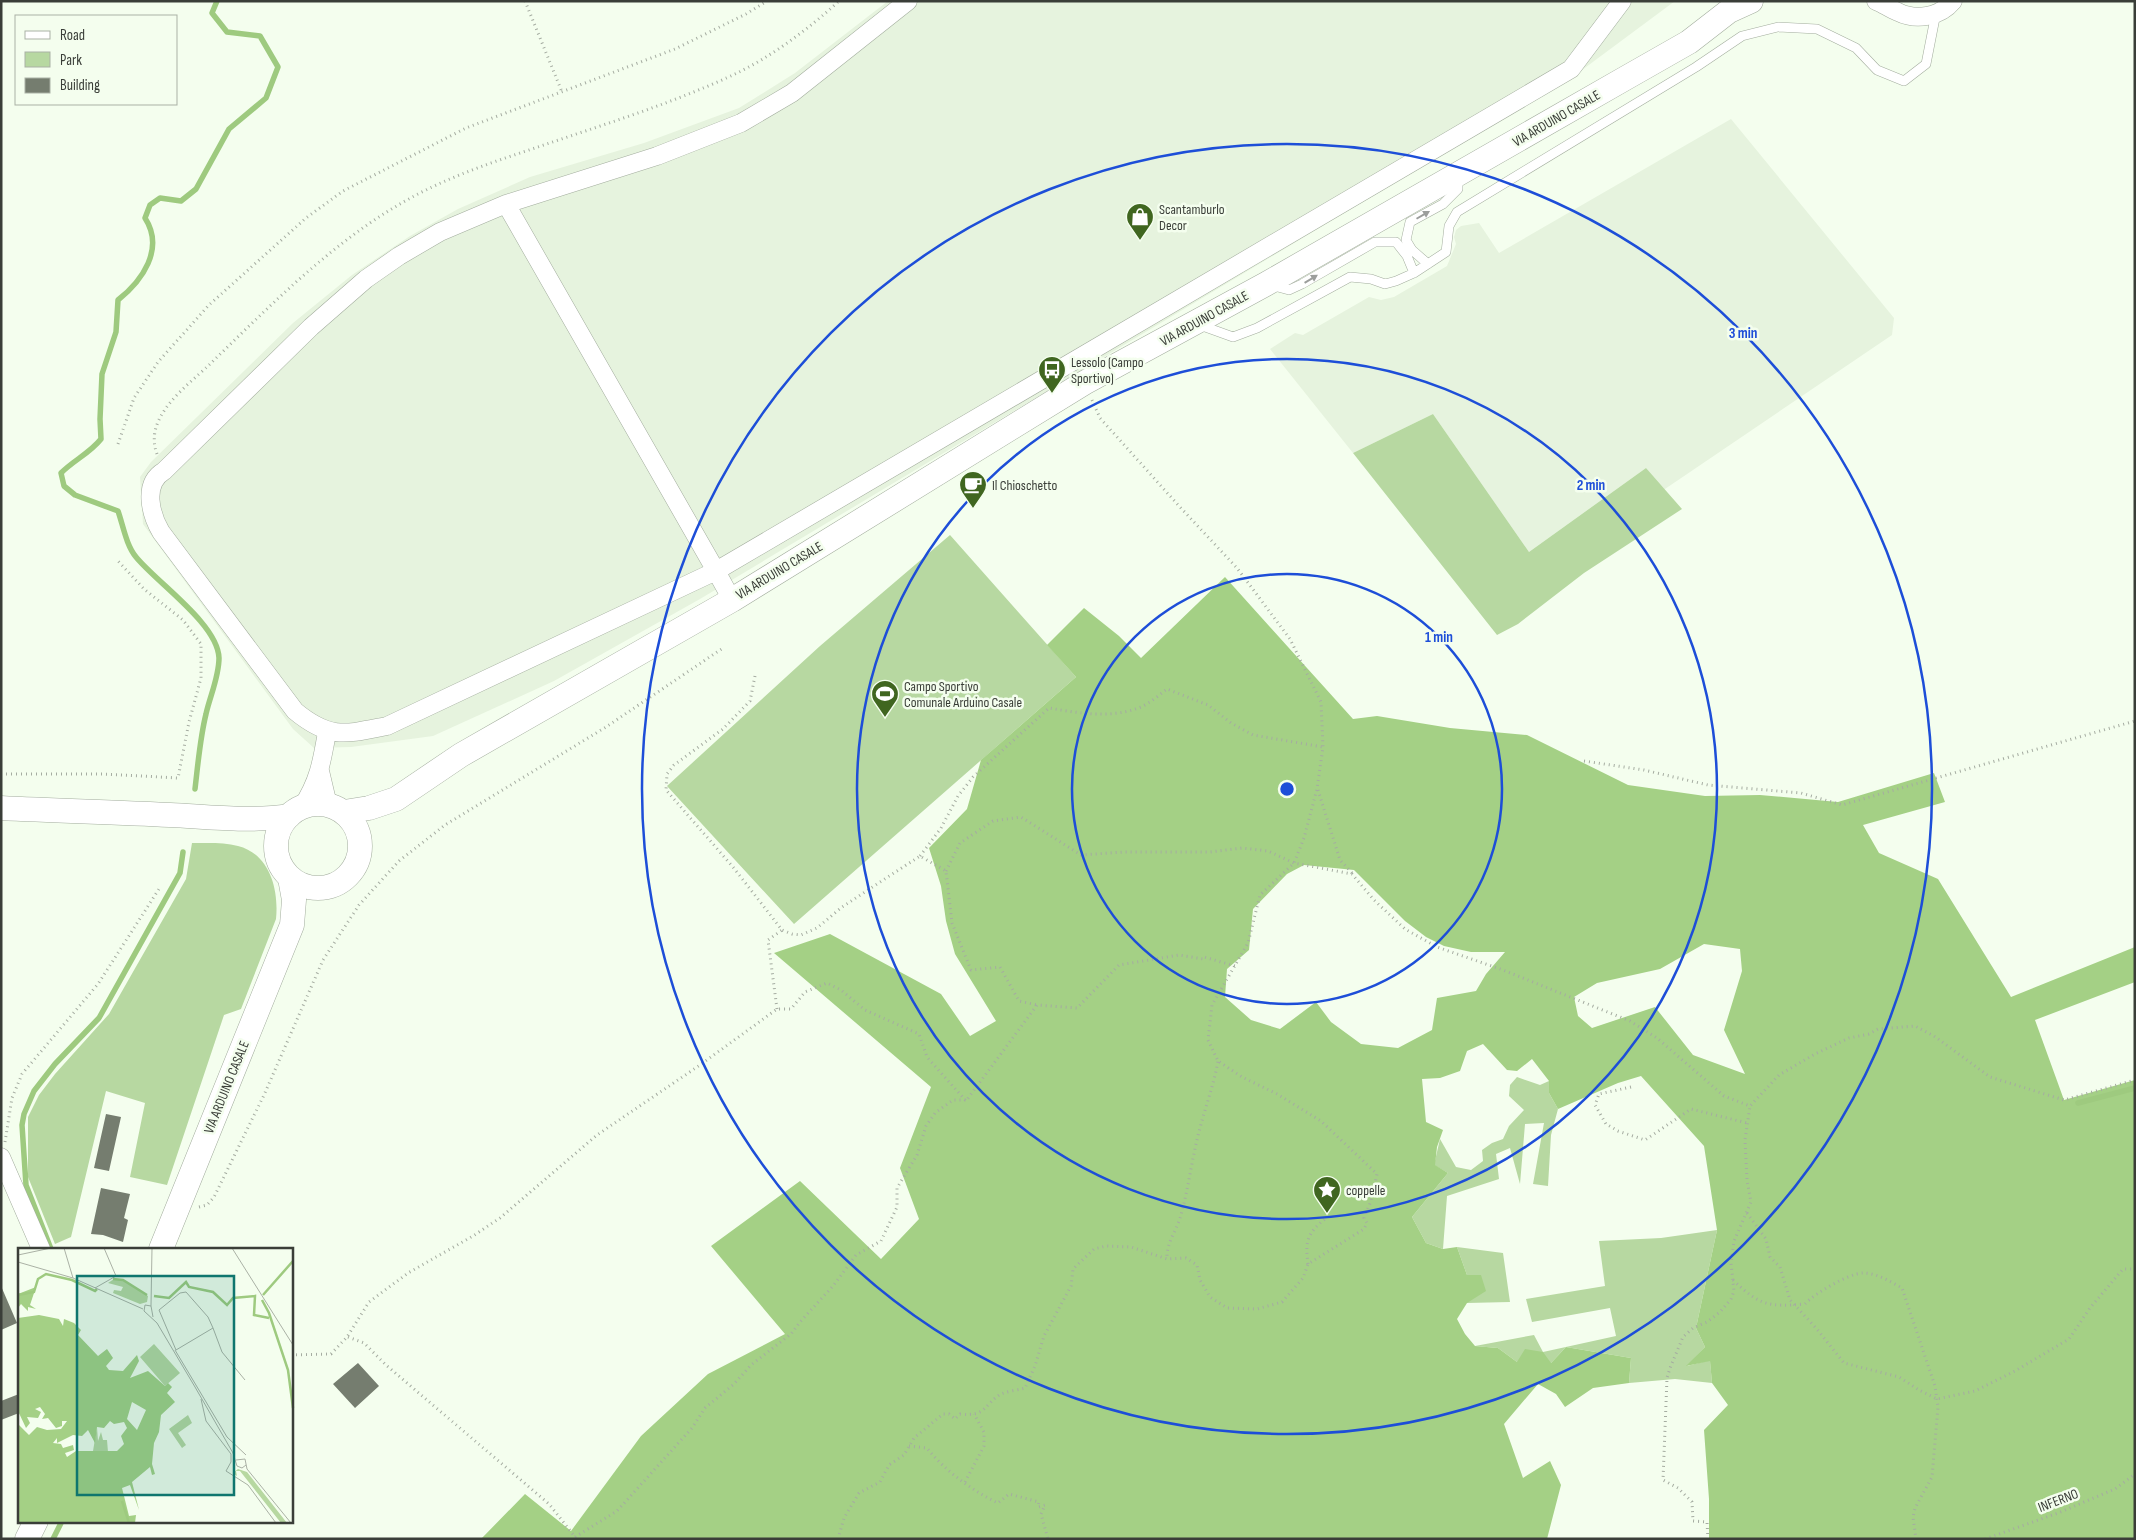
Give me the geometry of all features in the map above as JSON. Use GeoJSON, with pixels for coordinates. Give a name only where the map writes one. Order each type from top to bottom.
{"type":"FeatureCollection","features":[{"type":"Feature","properties":{"kind":"main road","name":"VIA ARDUINO CASALE"},"geometry":{"type":"LineString","coordinates":[[732,600],[1084,383],[1266,284],[1689,42],[1732,6],[1750,1]]}},
{"type":"Feature","properties":{"kind":"main road"},"geometry":{"type":"LineString","coordinates":[[1,808],[224,819],[268,819],[316,804],[336,808],[369,808],[396,799],[461,755],[732,600]]}},
{"type":"Feature","properties":{"kind":"main road"},"geometry":{"type":"LineString","coordinates":[[361,844],[396,799]]}},
{"type":"Feature","properties":{"kind":"main road"},"geometry":{"type":"LineString","coordinates":[[290,878],[311,888],[324,888],[342,881],[351,873],[358,860],[361,844],[358,830],[353,821],[336,808]]}},
{"type":"Feature","properties":{"kind":"main road"},"geometry":{"type":"LineString","coordinates":[[292,925],[294,900],[290,878],[279,862],[276,840],[281,826],[295,811]]}},
{"type":"Feature","properties":{"kind":"main road"},"geometry":{"type":"LineString","coordinates":[[224,819],[250,826],[276,840]]}},
{"type":"Feature","properties":{"kind":"main road"},"geometry":{"type":"LineString","coordinates":[[292,925],[324,888]]}},
{"type":"Feature","properties":{"kind":"main road","name":"VIA ARDUINO CASALE"},"geometry":{"type":"LineString","coordinates":[[161,1248],[292,925]]}},
{"type":"Feature","properties":{"kind":"main road"},"geometry":{"type":"LineString","coordinates":[[28,1539],[36,1522]]}},
{"type":"Feature","properties":{"kind":"street"},"geometry":{"type":"LineString","coordinates":[[506,204],[716,571],[388,726],[357,732],[327,732],[311,724],[295,711],[161,532],[154,519],[151,490],[157,475],[164,471],[311,327],[366,279],[440,232],[506,204],[658,156],[741,123],[792,93],[908,1]]}},
{"type":"Feature","properties":{"kind":"street","name":"VIA ARDUINO CASALE"},"geometry":{"type":"LineString","coordinates":[[732,600],[716,571],[1571,69],[1622,1]]}},
{"type":"Feature","properties":{"kind":"street"},"geometry":{"type":"LineString","coordinates":[[1880,2],[1898,13],[1925,17],[1936,13],[1952,1]]}},
{"type":"Feature","properties":{"kind":"street"},"geometry":{"type":"LineString","coordinates":[[295,811],[314,788],[320,770],[327,732]]}},
{"type":"Feature","properties":{"kind":"street"},"geometry":{"type":"LineString","coordinates":[[320,770],[336,808]]}},
{"type":"Feature","properties":{"kind":"street"},"geometry":{"type":"LineString","coordinates":[[2,1157],[41,1248]]}},
{"type":"Feature","properties":{"kind":"lane"},"geometry":{"type":"LineString","coordinates":[[1195,323],[1233,337],[1257,328],[1350,277],[1371,279],[1385,284],[1414,273],[1446,252],[1449,226],[1458,212],[1696,67],[1742,36],[1778,26],[1817,30],[1856,48],[1877,70],[1904,80],[1926,64],[1936,13]]}},
{"type":"Feature","properties":{"kind":"lane"},"geometry":{"type":"LineString","coordinates":[[1428,264],[1412,250],[1406,240],[1410,222],[1442,204],[1458,189],[1458,174]]}},
{"type":"Feature","properties":{"kind":"lane"},"geometry":{"type":"LineString","coordinates":[[1266,284],[1289,290],[1375,242],[1396,242],[1407,256],[1414,273]]}},
{"type":"Feature","properties":{"kind":"path"},"geometry":{"type":"LineString","coordinates":[[525,1],[562,92]]}},
{"type":"Feature","properties":{"kind":"path"},"geometry":{"type":"LineString","coordinates":[[118,444],[134,398],[158,362],[210,305],[306,218],[343,191],[466,128],[675,49],[746,14],[766,1]]}},
{"type":"Feature","properties":{"kind":"path"},"geometry":{"type":"LineString","coordinates":[[1084,383],[1100,418],[1237,568],[1290,639],[1321,702],[1322,747],[1317,789],[1304,838],[1294,863],[1260,895],[1248,943],[1212,1004],[1208,1040],[1218,1061],[1242,1077],[1277,1094],[1321,1121],[1378,1174],[1371,1201],[1364,1218],[1367,1223],[1364,1229],[1308,1264]]}},
{"type":"Feature","properties":{"kind":"path"},"geometry":{"type":"LineString","coordinates":[[1,774],[103,774],[178,778],[189,722],[201,678],[201,644],[183,620],[144,589],[118,561]]}},
{"type":"Feature","properties":{"kind":"path"},"geometry":{"type":"LineString","coordinates":[[179,1204],[198,1207],[207,1205],[214,1197],[264,1095],[323,960],[359,905],[399,861],[445,825],[606,727],[724,648]]}},
{"type":"Feature","properties":{"kind":"path"},"geometry":{"type":"LineString","coordinates":[[754,676],[750,700],[723,729],[674,765],[667,774],[666,790],[733,867],[782,930],[801,934],[817,928],[842,907],[920,856],[941,828],[958,796],[973,777],[1049,708],[1074,712],[1111,714],[1142,707],[1167,689],[1208,705],[1231,723],[1253,735],[1322,747]]}},
{"type":"Feature","properties":{"kind":"path"},"geometry":{"type":"LineString","coordinates":[[1584,761],[1644,770],[1708,785],[1801,793],[1842,804],[2135,721]]}},
{"type":"Feature","properties":{"kind":"path"},"geometry":{"type":"LineString","coordinates":[[1317,789],[1340,860],[1374,900],[1405,929],[1437,947],[1503,970],[1630,1021],[1657,1038],[1724,1096],[1750,1106]]}},
{"type":"Feature","properties":{"kind":"path"},"geometry":{"type":"LineString","coordinates":[[1235,966],[1204,957],[1203,959],[1180,955],[1119,965],[1077,1008],[1037,1005],[1019,1000],[1000,967],[971,970],[952,923],[946,871],[960,843],[993,821],[1021,817],[1081,854],[1210,852],[1242,848],[1268,851],[1294,863],[1352,874]]}},
{"type":"Feature","properties":{"kind":"path"},"geometry":{"type":"LineString","coordinates":[[920,856],[946,871]]}},
{"type":"Feature","properties":{"kind":"path"},"geometry":{"type":"LineString","coordinates":[[2,1157],[12,1098],[22,1074],[98,984],[159,888]]}},
{"type":"Feature","properties":{"kind":"path"},"geometry":{"type":"LineString","coordinates":[[777,1009],[768,940],[782,930]]}},
{"type":"Feature","properties":{"kind":"path"},"geometry":{"type":"LineString","coordinates":[[292,1354],[331,1354],[348,1337],[369,1302],[408,1273],[448,1248],[473,1236],[500,1218],[597,1135],[700,1066],[777,1009],[791,1009],[805,992],[827,983],[841,990],[865,1010],[919,1034],[927,1057],[966,1100]]}},
{"type":"Feature","properties":{"kind":"path"},"geometry":{"type":"LineString","coordinates":[[966,1100],[1037,1005]]}},
{"type":"Feature","properties":{"kind":"path"},"geometry":{"type":"LineString","coordinates":[[1708,1539],[1707,1522],[1693,1521],[1692,1502],[1678,1488],[1663,1480],[1662,1467],[1667,1378],[1683,1337],[1693,1328],[1708,1322],[1720,1312],[1731,1300],[1734,1291],[1731,1263],[1734,1241],[1751,1202],[1747,1180],[1745,1140],[1750,1106],[1779,1075],[1815,1054],[1849,1038],[1869,1034],[1878,1029],[1915,1026],[1934,1036],[1990,1077],[2064,1100],[2135,1080]]}},
{"type":"Feature","properties":{"kind":"path"},"geometry":{"type":"LineString","coordinates":[[1167,1258],[1166,1249],[1179,1223],[1200,1128],[1214,1086],[1218,1061]]}},
{"type":"Feature","properties":{"kind":"path"},"geometry":{"type":"LineString","coordinates":[[1631,1087],[1599,1094],[1596,1105],[1606,1124],[1618,1131],[1645,1140],[1691,1109],[1748,1123]]}},
{"type":"Feature","properties":{"kind":"path"},"geometry":{"type":"LineString","coordinates":[[348,1337],[364,1342],[386,1365],[549,1504],[576,1538],[617,1511],[692,1428],[705,1408],[734,1384],[751,1365],[791,1334],[833,1286],[856,1255],[880,1241],[897,1208],[897,1188],[917,1154],[926,1126],[936,1113],[953,1100],[966,1100]]}},
{"type":"Feature","properties":{"kind":"path"},"geometry":{"type":"LineString","coordinates":[[1747,1212],[1766,1239],[1770,1257],[1780,1267],[1790,1300],[1816,1328],[1844,1363],[1899,1377],[1937,1399],[1975,1391],[2015,1371],[2069,1339],[2090,1308],[2123,1269],[2135,1269]]}},
{"type":"Feature","properties":{"kind":"path"},"geometry":{"type":"LineString","coordinates":[[838,1539],[844,1518],[859,1493],[880,1482],[889,1465],[904,1455],[914,1438],[943,1414],[949,1414],[955,1419],[960,1414],[974,1414],[987,1408],[1001,1394],[1025,1388],[1035,1366],[1044,1336],[1071,1286],[1074,1269],[1094,1249],[1106,1246],[1131,1247],[1167,1258],[1186,1258],[1197,1265],[1200,1280],[1210,1297],[1227,1308],[1257,1309],[1282,1302],[1303,1278],[1308,1264],[1306,1247],[1311,1231],[1326,1218]]}},
{"type":"Feature","properties":{"kind":"path"},"geometry":{"type":"LineString","coordinates":[[1733,1280],[1758,1302],[1778,1306],[1805,1304],[1811,1297],[1835,1283],[1862,1272],[1882,1277],[1902,1288],[1935,1386],[1937,1399],[1937,1434],[1932,1477],[1915,1508],[1913,1517],[1916,1539]]}},
{"type":"Feature","properties":{"kind":"path"},"geometry":{"type":"LineString","coordinates":[[965,1482],[984,1446],[984,1432],[974,1414]]}},
{"type":"Feature","properties":{"kind":"path"},"geometry":{"type":"LineString","coordinates":[[909,1446],[926,1448],[934,1458],[980,1495],[998,1503],[1009,1494],[1038,1502],[1038,1507],[1045,1505],[1042,1514],[1048,1539]]}},
{"type":"Feature","properties":{"kind":"path","name":"INFERNO"},"geometry":{"type":"LineString","coordinates":[[1985,1539],[2115,1489],[2135,1474]]}},
{"type":"Feature","properties":{"kind":"shaded area"},"geometry":{"type":"Polygon","coordinates":[[[888,1],[1675,1],[1578,73],[700,599],[554,681],[433,736],[351,747],[314,748],[293,729],[143,524],[140,477],[151,462],[293,323],[352,275],[410,236],[458,209],[530,177],[644,143],[739,108],[795,73],[888,1]]]}},
{"type":"Feature","properties":{"kind":"shaded area"},"geometry":{"type":"Polygon","coordinates":[[[1731,119],[1894,318],[1892,335],[1662,491],[1646,468],[1529,552],[1433,414],[1353,453],[1270,349],[1295,333],[1303,335],[1369,297],[1381,300],[1394,297],[1447,266],[1456,244],[1454,237],[1456,230],[1461,226],[1479,223],[1499,253],[1731,119]]]}},
{"type":"Feature","properties":{"kind":"green space"},"geometry":{"type":"Polygon","coordinates":[[[1433,414],[1529,552],[1646,468],[1682,509],[1584,573],[1518,624],[1497,635],[1353,453],[1433,414]]]}},
{"type":"Feature","properties":{"kind":"green space","name":"Campo Sportivo Comunale Arduino Casale"},"geometry":{"type":"Polygon","coordinates":[[[950,535],[1076,677],[794,924],[667,786],[820,646],[950,535]]]}},
{"type":"Feature","properties":{"kind":"green space"},"geometry":{"type":"Polygon","coordinates":[[[1225,577],[1353,719],[1377,716],[1450,728],[1527,735],[1628,785],[1705,796],[1760,795],[1838,802],[1934,773],[1945,802],[1863,825],[1879,853],[1938,879],[2011,997],[2135,947],[2135,982],[2035,1020],[2064,1100],[2135,1080],[2135,1539],[1709,1539],[1709,1499],[1704,1430],[1728,1405],[1712,1383],[1710,1361],[1686,1366],[1705,1347],[1696,1328],[1717,1230],[1704,1146],[1641,1076],[1618,1083],[1558,1109],[1549,1093],[1549,1081],[1532,1059],[1517,1071],[1507,1070],[1483,1044],[1467,1051],[1460,1071],[1440,1078],[1422,1079],[1426,1122],[1443,1130],[1437,1147],[1435,1165],[1448,1173],[1412,1217],[1426,1243],[1443,1249],[1457,1247],[1467,1275],[1481,1275],[1486,1291],[1467,1303],[1457,1319],[1465,1334],[1475,1346],[1498,1348],[1517,1362],[1525,1349],[1543,1352],[1551,1363],[1566,1347],[1631,1358],[1629,1383],[1593,1388],[1565,1407],[1556,1394],[1538,1384],[1504,1424],[1523,1478],[1550,1461],[1561,1485],[1547,1539],[481,1539],[525,1494],[571,1531],[641,1436],[708,1374],[785,1334],[711,1246],[800,1181],[881,1259],[919,1219],[900,1168],[931,1087],[774,953],[830,934],[941,994],[970,1036],[996,1021],[955,954],[946,921],[941,886],[929,848],[967,809],[981,760],[1076,677],[1047,645],[1084,608],[1119,636],[1141,658],[1225,577]],[[1304,865],[1287,874],[1253,909],[1249,950],[1227,969],[1225,997],[1251,1020],[1280,1029],[1316,1002],[1331,1022],[1361,1044],[1398,1048],[1432,1030],[1437,998],[1476,991],[1486,974],[1505,952],[1471,952],[1444,946],[1426,937],[1405,921],[1354,870],[1304,865]],[[1704,944],[1660,969],[1597,983],[1574,997],[1578,1016],[1592,1028],[1655,1007],[1693,1055],[1745,1074],[1724,1030],[1742,971],[1740,949],[1704,944]]]}},
{"type":"Feature","properties":{"kind":"green space"},"geometry":{"type":"Polygon","coordinates":[[[192,843],[238,846],[249,850],[258,857],[265,865],[274,885],[277,908],[276,919],[241,1009],[224,1015],[167,1185],[130,1177],[145,1103],[106,1091],[71,1237],[55,1244],[28,1177],[28,1117],[39,1095],[55,1074],[109,1014],[186,879],[192,843]]]}},
{"type":"Feature","properties":{"kind":"green space"},"geometry":{"type":"Polygon","coordinates":[[[1517,1077],[1540,1085],[1549,1081],[1549,1093],[1558,1109],[1551,1135],[1548,1186],[1533,1184],[1544,1123],[1525,1124],[1520,1184],[1510,1148],[1496,1154],[1499,1179],[1447,1196],[1443,1249],[1426,1243],[1412,1217],[1448,1173],[1434,1165],[1440,1139],[1456,1167],[1471,1170],[1483,1161],[1482,1150],[1492,1143],[1503,1139],[1509,1126],[1524,1110],[1509,1096],[1510,1085],[1517,1077]]]}},
{"type":"Feature","properties":{"kind":"green space"},"geometry":{"type":"Polygon","coordinates":[[[1717,1230],[1696,1328],[1705,1347],[1687,1366],[1710,1360],[1712,1383],[1675,1379],[1629,1383],[1631,1358],[1566,1347],[1551,1363],[1517,1362],[1498,1348],[1475,1346],[1534,1335],[1543,1352],[1616,1336],[1610,1308],[1532,1322],[1526,1299],[1605,1286],[1599,1241],[1661,1238],[1717,1230]]]}},
{"type":"Feature","properties":{"kind":"green space"},"geometry":{"type":"Polygon","coordinates":[[[1457,1247],[1503,1253],[1510,1302],[1467,1303],[1467,1275],[1457,1247]]]}},
{"type":"Feature","properties":{"kind":"building"},"geometry":{"type":"Polygon","coordinates":[[[106,1114],[121,1117],[109,1171],[94,1168],[106,1114]]]}},
{"type":"Feature","properties":{"kind":"building"},"geometry":{"type":"Polygon","coordinates":[[[101,1188],[130,1194],[124,1218],[128,1220],[123,1242],[103,1235],[91,1234],[101,1188]]]}},
{"type":"Feature","properties":{"kind":"building"},"geometry":{"type":"Polygon","coordinates":[[[1,1286],[17,1323],[1,1330],[1,1286]]]}},
{"type":"Feature","properties":{"kind":"building"},"geometry":{"type":"Polygon","coordinates":[[[358,1363],[379,1386],[355,1408],[333,1384],[358,1363]]]}},
{"type":"Feature","properties":{"kind":"building"},"geometry":{"type":"Polygon","coordinates":[[[18,1394],[18,1413],[1,1420],[1,1401],[18,1394]]]}},
{"type":"Feature","properties":{"kind":"waterway"},"geometry":{"type":"LineString","coordinates":[[195,789],[204,723],[219,665],[216,645],[198,618],[136,557],[127,541],[118,511],[75,495],[64,486],[61,473],[101,439],[102,374],[116,332],[118,300],[135,284],[148,264],[152,253],[153,241],[151,230],[145,218],[150,205],[160,198],[181,201],[196,189],[229,129],[266,98],[278,67],[260,36],[227,32],[212,13],[217,1]]}},
{"type":"Feature","properties":{"kind":"waterway"},"geometry":{"type":"LineString","coordinates":[[51,1248],[26,1185],[22,1125],[24,1114],[34,1091],[55,1064],[99,1018],[180,873],[183,852]]}},
{"type":"Feature","properties":{"kind":"waterway"},"geometry":{"type":"LineString","coordinates":[[2078,1103],[2135,1088]]}},
{"type":"Feature","properties":{"kind":"waterway"},"geometry":{"type":"LineString","coordinates":[[53,1539],[62,1522]]}},
{"type":"Feature","properties":{"kind":"place","name":"Scantamburlo Decor"},"geometry":{"type":"Point","coordinates":[1140,241]}},
{"type":"Feature","properties":{"kind":"place","name":"Lessolo (Campo Sportivo)"},"geometry":{"type":"Point","coordinates":[1052,394]}},
{"type":"Feature","properties":{"kind":"place","name":"Il Chioschetto"},"geometry":{"type":"Point","coordinates":[973,509]}},
{"type":"Feature","properties":{"kind":"place","name":"Campo Sportivo Comunale Arduino Casale"},"geometry":{"type":"Point","coordinates":[885,718]}},
{"type":"Feature","properties":{"kind":"place","name":"coppelle"},"geometry":{"type":"Point","coordinates":[1327,1214]}}]}
